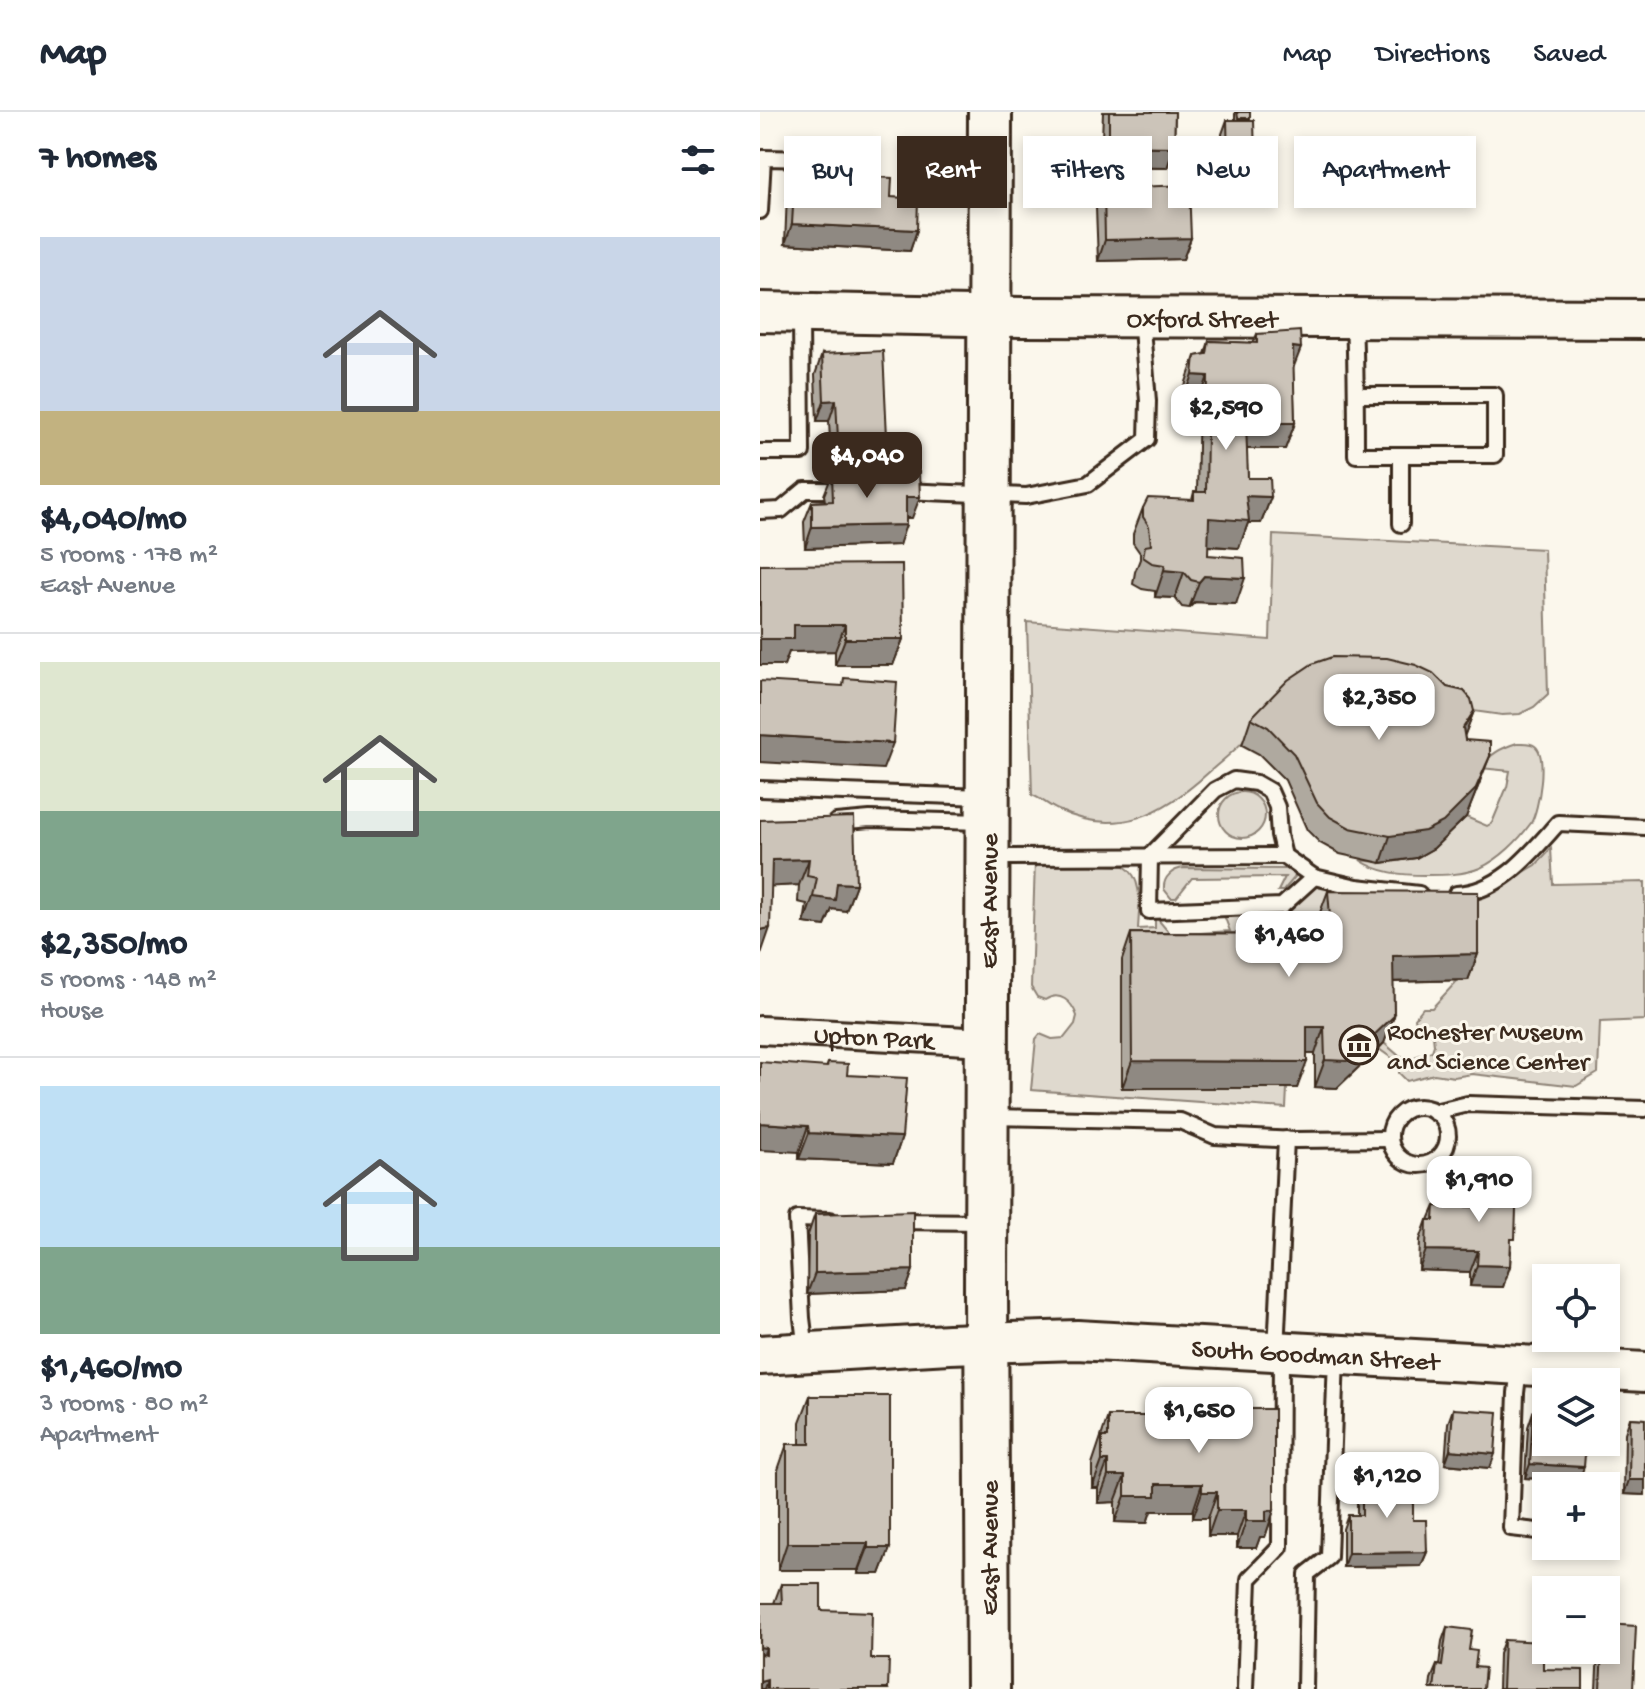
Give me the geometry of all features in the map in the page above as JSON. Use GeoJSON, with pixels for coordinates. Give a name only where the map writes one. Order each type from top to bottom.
{"type":"FeatureCollection","features":[{"type":"Feature","properties":{"kind":"main road","name":"East Avenue"},"geometry":{"type":"LineString","coordinates":[[988,1689],[986,1042],[990,112]]}},
{"type":"Feature","properties":{"kind":"street","name":"Oxford Street"},"geometry":{"type":"LineString","coordinates":[[760,312],[1645,319]]}},
{"type":"Feature","properties":{"kind":"street","name":"Upton Park"},"geometry":{"type":"LineString","coordinates":[[760,1030],[986,1042]]}},
{"type":"Feature","properties":{"kind":"street","name":"South Goodman Street"},"geometry":{"type":"LineString","coordinates":[[760,1355],[986,1343],[1090,1341],[1645,1372]]}},
{"type":"Feature","properties":{"kind":"lane"},"geometry":{"type":"LineString","coordinates":[[760,211],[763,158],[784,158]]}},
{"type":"Feature","properties":{"kind":"lane"},"geometry":{"type":"LineString","coordinates":[[760,452],[802,452],[801,312]]}},
{"type":"Feature","properties":{"kind":"lane"},"geometry":{"type":"LineString","coordinates":[[760,511],[781,510],[805,490],[1026,496],[1088,484],[1147,439],[1148,401],[1141,317]]}},
{"type":"Feature","properties":{"kind":"lane"},"geometry":{"type":"LineString","coordinates":[[1354,319],[1356,455],[1495,455],[1495,395],[1356,395]]}},
{"type":"Feature","properties":{"kind":"lane"},"geometry":{"type":"LineString","coordinates":[[1401,455],[1401,524]]}},
{"type":"Feature","properties":{"kind":"lane"},"geometry":{"type":"LineString","coordinates":[[1284,856],[1277,807],[1270,791],[1256,783],[1234,780],[1215,790],[1150,856],[1149,911],[1282,906],[1314,877]]}},
{"type":"Feature","properties":{"kind":"lane"},"geometry":{"type":"LineString","coordinates":[[760,789],[987,825],[1150,856],[1284,856],[1314,877],[1357,887],[1438,895],[1466,894],[1483,889],[1518,868],[1558,823],[1645,827]]}},
{"type":"Feature","properties":{"kind":"lane"},"geometry":{"type":"LineString","coordinates":[[818,823],[870,819],[987,825]]}},
{"type":"Feature","properties":{"kind":"lane"},"geometry":{"type":"LineString","coordinates":[[1434,1112],[1468,1104],[1645,1109]]}},
{"type":"Feature","properties":{"kind":"lane"},"geometry":{"type":"LineString","coordinates":[[1413,1108],[1434,1112],[1442,1118],[1448,1136],[1441,1156],[1421,1166],[1401,1159],[1394,1152],[1390,1139],[1396,1119],[1413,1108]]}},
{"type":"Feature","properties":{"kind":"lane"},"geometry":{"type":"LineString","coordinates":[[986,1117],[1180,1121],[1215,1136],[1390,1139]]}},
{"type":"Feature","properties":{"kind":"lane"},"geometry":{"type":"LineString","coordinates":[[1245,1689],[1249,1579],[1280,1547],[1279,1352],[1286,1139]]}},
{"type":"Feature","properties":{"kind":"lane"},"geometry":{"type":"LineString","coordinates":[[806,1353],[797,1219],[843,1220]]}},
{"type":"Feature","properties":{"kind":"lane"},"geometry":{"type":"LineString","coordinates":[[874,1220],[986,1222]]}},
{"type":"Feature","properties":{"kind":"lane"},"geometry":{"type":"LineString","coordinates":[[1305,1689],[1307,1574],[1329,1557],[1336,1354]]}},
{"type":"Feature","properties":{"kind":"lane"},"geometry":{"type":"LineString","coordinates":[[1519,1365],[1511,1528],[1532,1530]]}},
{"type":"Feature","properties":{"kind":"shaded area"},"geometry":{"type":"Polygon","coordinates":[[[1273,535],[1544,549],[1548,694],[1534,707],[1520,714],[1502,715],[1452,708],[1252,731],[1231,753],[1174,800],[1139,817],[1120,821],[1100,822],[1080,818],[1032,795],[1027,622],[1270,640],[1273,535]]]}},
{"type":"Feature","properties":{"kind":"shaded area"},"geometry":{"type":"Polygon","coordinates":[[[1517,743],[1531,744],[1539,752],[1542,771],[1539,795],[1531,823],[1495,860],[1467,872],[1432,875],[1391,872],[1360,860],[1394,862],[1419,855],[1466,817],[1487,826],[1492,823],[1510,771],[1480,768],[1496,752],[1517,743]]]}},
{"type":"Feature","properties":{"kind":"shaded area"},"geometry":{"type":"Polygon","coordinates":[[[1242,792],[1258,799],[1265,815],[1258,831],[1242,838],[1226,831],[1219,815],[1226,799],[1242,792]]]}},
{"type":"Feature","properties":{"kind":"shaded area"},"geometry":{"type":"Polygon","coordinates":[[[1551,848],[1553,884],[1645,882],[1645,1020],[1600,1022],[1598,1073],[1576,1086],[1472,1074],[1454,1077],[1434,1074],[1407,1081],[1399,1073],[1400,1064],[1379,1049],[1384,1043],[1398,1055],[1409,1059],[1432,1051],[1433,1035],[1416,1024],[1415,1018],[1423,1008],[1432,1008],[1457,981],[1320,943],[1122,1087],[1287,1088],[1286,1108],[1031,1090],[1036,1039],[1040,1034],[1052,1039],[1064,1038],[1077,1016],[1065,999],[1056,996],[1045,1000],[1037,997],[1031,987],[1035,861],[1124,866],[1135,878],[1137,886],[1138,929],[1155,928],[1155,916],[1171,935],[1230,931],[1222,910],[1284,911],[1316,880],[1431,900],[1497,888],[1536,865],[1551,848]]]}},
{"type":"Feature","properties":{"kind":"shaded area"},"geometry":{"type":"Polygon","coordinates":[[[1184,868],[1288,869],[1294,872],[1295,877],[1283,891],[1278,891],[1285,877],[1192,878],[1176,898],[1171,898],[1164,889],[1165,881],[1173,872],[1184,868]]]}},
{"type":"Feature","properties":{"kind":"building"},"geometry":{"type":"Polygon","coordinates":[[[1109,112],[1175,112],[1174,136],[1168,136],[1168,147],[1152,147],[1152,136],[1109,136],[1109,112]]]}},
{"type":"Feature","properties":{"kind":"building"},"geometry":{"type":"Polygon","coordinates":[[[1237,112],[1250,112],[1250,118],[1238,118],[1237,112]]]}},
{"type":"Feature","properties":{"kind":"building"},"geometry":{"type":"Polygon","coordinates":[[[1227,120],[1254,120],[1254,136],[1227,136],[1227,120]]]}},
{"type":"Feature","properties":{"kind":"building"},"geometry":{"type":"Polygon","coordinates":[[[881,177],[892,178],[891,197],[897,197],[897,208],[918,208],[917,230],[792,224],[793,208],[881,208],[881,177]]]}},
{"type":"Feature","properties":{"kind":"building"},"geometry":{"type":"Polygon","coordinates":[[[1152,186],[1168,186],[1168,208],[1190,208],[1191,238],[1105,240],[1104,208],[1152,208],[1152,186]]]}},
{"type":"Feature","properties":{"kind":"building"},"geometry":{"type":"Polygon","coordinates":[[[1300,331],[1301,348],[1293,347],[1295,423],[1246,423],[1248,478],[1270,478],[1271,497],[1246,496],[1249,521],[1209,518],[1208,555],[1244,558],[1245,578],[1204,576],[1199,582],[1191,580],[1184,572],[1164,570],[1165,565],[1152,563],[1143,557],[1145,546],[1151,545],[1149,526],[1143,517],[1148,498],[1194,500],[1194,492],[1206,492],[1208,376],[1193,375],[1195,356],[1207,354],[1209,341],[1257,343],[1257,334],[1300,331]]]}},
{"type":"Feature","properties":{"kind":"building"},"geometry":{"type":"Polygon","coordinates":[[[883,351],[887,437],[838,439],[836,400],[824,401],[822,354],[883,351]]]}},
{"type":"Feature","properties":{"kind":"building"},"geometry":{"type":"Polygon","coordinates":[[[919,472],[920,497],[906,497],[906,525],[812,527],[812,502],[833,501],[832,475],[919,472]]]}},
{"type":"Feature","properties":{"kind":"building"},"geometry":{"type":"Polygon","coordinates":[[[902,564],[903,639],[845,639],[845,625],[794,625],[794,639],[760,639],[760,565],[902,564]]]}},
{"type":"Feature","properties":{"kind":"building"},"geometry":{"type":"Polygon","coordinates":[[[1332,657],[1387,658],[1416,665],[1433,673],[1447,687],[1464,691],[1471,699],[1474,711],[1463,728],[1465,740],[1490,742],[1490,756],[1475,790],[1443,822],[1425,831],[1390,836],[1350,828],[1330,817],[1317,803],[1294,754],[1268,727],[1251,718],[1288,680],[1312,664],[1332,657]]]}},
{"type":"Feature","properties":{"kind":"building"},"geometry":{"type":"Polygon","coordinates":[[[844,678],[897,682],[893,743],[760,735],[760,681],[843,686],[844,678]]]}},
{"type":"Feature","properties":{"kind":"building"},"geometry":{"type":"Polygon","coordinates":[[[854,817],[856,884],[837,883],[835,900],[813,897],[817,878],[807,876],[809,859],[772,860],[770,928],[760,930],[760,820],[854,817]]]}},
{"type":"Feature","properties":{"kind":"building"},"geometry":{"type":"Polygon","coordinates":[[[1328,891],[1478,892],[1478,954],[1393,956],[1394,1016],[1347,1061],[1325,1060],[1324,1027],[1307,1027],[1307,1062],[1132,1061],[1131,933],[1310,934],[1330,916],[1328,891]]]}},
{"type":"Feature","properties":{"kind":"building"},"geometry":{"type":"Polygon","coordinates":[[[760,1062],[827,1067],[828,1063],[848,1064],[847,1075],[907,1078],[902,1137],[809,1133],[808,1126],[760,1123],[760,1062]]]}},
{"type":"Feature","properties":{"kind":"building"},"geometry":{"type":"Polygon","coordinates":[[[1478,1178],[1517,1179],[1515,1239],[1511,1239],[1510,1266],[1477,1265],[1478,1251],[1426,1250],[1427,1220],[1434,1220],[1435,1206],[1477,1207],[1478,1178]]]}},
{"type":"Feature","properties":{"kind":"building"},"geometry":{"type":"Polygon","coordinates":[[[913,1211],[913,1270],[815,1273],[815,1214],[913,1211]]]}},
{"type":"Feature","properties":{"kind":"building"},"geometry":{"type":"Polygon","coordinates":[[[1243,1392],[1243,1409],[1274,1409],[1274,1510],[1266,1511],[1266,1521],[1246,1521],[1246,1510],[1217,1510],[1217,1492],[1202,1492],[1202,1484],[1156,1484],[1156,1496],[1125,1496],[1125,1476],[1108,1476],[1108,1461],[1102,1461],[1102,1437],[1108,1437],[1108,1416],[1221,1416],[1221,1393],[1243,1392]]]}},
{"type":"Feature","properties":{"kind":"building"},"geometry":{"type":"Polygon","coordinates":[[[810,1396],[890,1396],[890,1548],[868,1548],[868,1543],[787,1543],[787,1444],[810,1444],[810,1396]]]}},
{"type":"Feature","properties":{"kind":"building"},"geometry":{"type":"Polygon","coordinates":[[[1453,1409],[1498,1412],[1495,1454],[1450,1450],[1453,1409]]]}},
{"type":"Feature","properties":{"kind":"building"},"geometry":{"type":"Polygon","coordinates":[[[1630,1418],[1645,1419],[1645,1480],[1629,1480],[1630,1418]]]}},
{"type":"Feature","properties":{"kind":"building"},"geometry":{"type":"Polygon","coordinates":[[[1532,1429],[1532,1456],[1585,1456],[1584,1467],[1530,1464],[1532,1429]]]}},
{"type":"Feature","properties":{"kind":"building"},"geometry":{"type":"Polygon","coordinates":[[[1362,1480],[1413,1480],[1413,1520],[1426,1520],[1427,1552],[1348,1553],[1348,1515],[1362,1515],[1362,1480]]]}},
{"type":"Feature","properties":{"kind":"building"},"geometry":{"type":"Polygon","coordinates":[[[781,1584],[821,1584],[821,1610],[872,1612],[871,1659],[889,1659],[888,1689],[767,1689],[767,1680],[760,1682],[760,1654],[766,1655],[766,1648],[760,1647],[761,1603],[782,1603],[781,1584]]]}},
{"type":"Feature","properties":{"kind":"building"},"geometry":{"type":"Polygon","coordinates":[[[1620,1625],[1636,1626],[1633,1689],[1600,1689],[1601,1664],[1620,1664],[1620,1625]]]}},
{"type":"Feature","properties":{"kind":"building"},"geometry":{"type":"Polygon","coordinates":[[[1447,1627],[1472,1630],[1469,1650],[1477,1651],[1475,1667],[1485,1668],[1483,1689],[1434,1689],[1437,1665],[1442,1666],[1447,1627]]]}},
{"type":"Feature","properties":{"kind":"building"},"geometry":{"type":"Polygon","coordinates":[[[1504,1640],[1532,1641],[1532,1664],[1543,1664],[1543,1669],[1583,1670],[1583,1689],[1502,1689],[1504,1640]]]}},
{"type":"Feature","properties":{"kind":"place","name":"Rochester Museum and Science Center"},"geometry":{"type":"Point","coordinates":[1359,1045]}}]}
